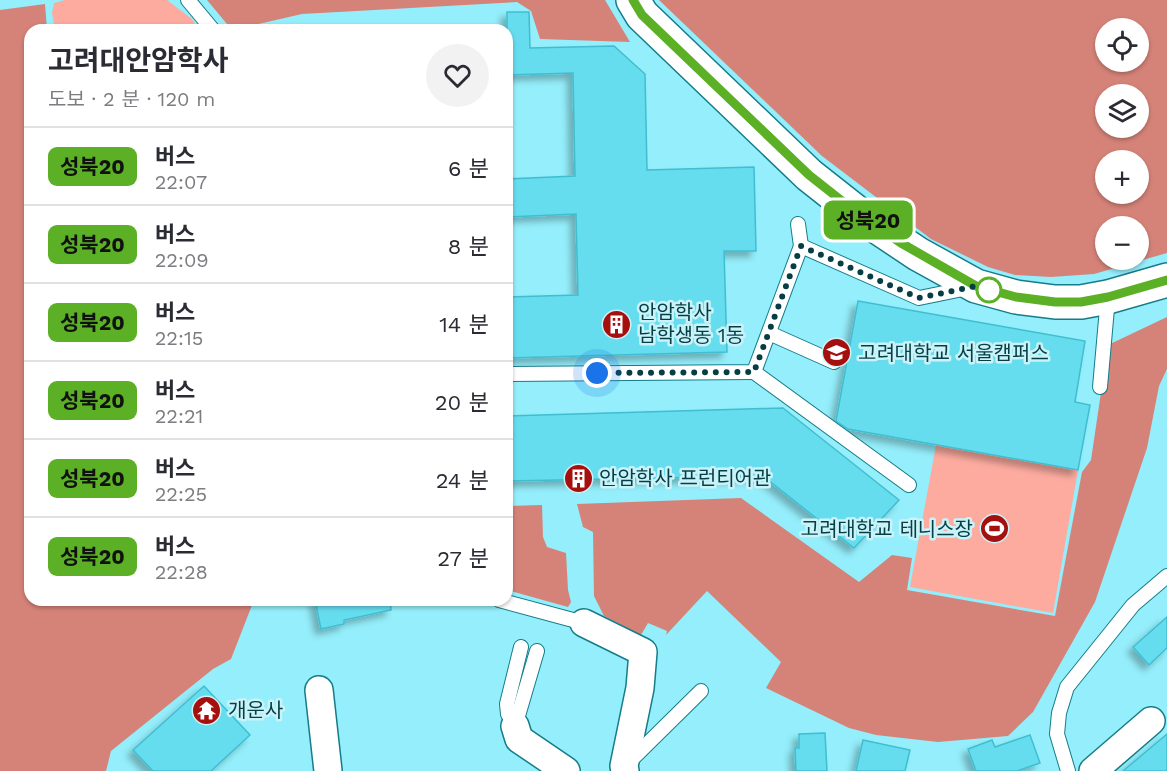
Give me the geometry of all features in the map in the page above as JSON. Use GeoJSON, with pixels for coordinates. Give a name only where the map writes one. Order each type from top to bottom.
{"type":"FeatureCollection","features":[{"type":"Feature","properties":{"kind":"street"},"geometry":{"type":"LineString","coordinates":[[633,0],[642,15],[809,175],[861,216],[898,241],[976,286],[1016,297],[1055,302],[1081,302],[1108,297],[1167,279]]}},
{"type":"Feature","properties":{"kind":"street"},"geometry":{"type":"LineString","coordinates":[[584,623],[643,652],[640,688],[625,769]]}},
{"type":"Feature","properties":{"kind":"street"},"geometry":{"type":"LineString","coordinates":[[319,690],[328,771]]}},
{"type":"Feature","properties":{"kind":"street"},"geometry":{"type":"LineString","coordinates":[[1093,771],[1151,721]]}},
{"type":"Feature","properties":{"kind":"street"},"geometry":{"type":"LineString","coordinates":[[515,726],[519,739],[566,771]]}},
{"type":"Feature","properties":{"kind":"lane"},"geometry":{"type":"LineString","coordinates":[[188,0],[208,24]]}},
{"type":"Feature","properties":{"kind":"lane"},"geometry":{"type":"LineString","coordinates":[[754,372],[801,246],[798,224]]}},
{"type":"Feature","properties":{"kind":"lane"},"geometry":{"type":"LineString","coordinates":[[801,246],[919,298],[976,286]]}},
{"type":"Feature","properties":{"kind":"lane"},"geometry":{"type":"LineString","coordinates":[[1101,387],[1108,297]]}},
{"type":"Feature","properties":{"kind":"lane"},"geometry":{"type":"LineString","coordinates":[[769,333],[834,362]]}},
{"type":"Feature","properties":{"kind":"lane"},"geometry":{"type":"LineString","coordinates":[[513,374],[754,372],[909,485]]}},
{"type":"Feature","properties":{"kind":"lane"},"geometry":{"type":"LineString","coordinates":[[1068,771],[1057,734],[1059,714],[1067,687],[1133,605],[1167,576]]}},
{"type":"Feature","properties":{"kind":"lane"},"geometry":{"type":"LineString","coordinates":[[513,604],[584,623]]}},
{"type":"Feature","properties":{"kind":"lane"},"geometry":{"type":"LineString","coordinates":[[515,726],[508,714],[507,704],[521,647]]}},
{"type":"Feature","properties":{"kind":"lane"},"geometry":{"type":"LineString","coordinates":[[515,726],[537,651]]}},
{"type":"Feature","properties":{"kind":"lane"},"geometry":{"type":"LineString","coordinates":[[625,769],[701,691]]}},
{"type":"Feature","properties":{"kind":"shaded area"},"geometry":{"type":"Polygon","coordinates":[[[65,0],[167,0],[195,24],[54,24],[52,13],[54,3],[65,0]]]}},
{"type":"Feature","properties":{"kind":"shaded area"},"geometry":{"type":"Polygon","coordinates":[[[207,0],[605,0],[630,42],[540,39],[531,11],[517,2],[302,14],[258,24],[227,24],[207,0]]]}},
{"type":"Feature","properties":{"kind":"shaded area"},"geometry":{"type":"Polygon","coordinates":[[[659,0],[1167,0],[1167,253],[1149,258],[1149,216],[1095,216],[1095,270],[1108,270],[1094,274],[1051,277],[1015,275],[988,267],[931,239],[822,156],[659,0]]]}},
{"type":"Feature","properties":{"kind":"shaded area"},"geometry":{"type":"Polygon","coordinates":[[[45,4],[47,24],[24,24],[24,606],[252,606],[231,659],[213,669],[111,751],[106,771],[0,771],[0,10],[45,4]]]}},
{"type":"Feature","properties":{"kind":"shaded area"},"geometry":{"type":"Polygon","coordinates":[[[1167,317],[1167,369],[1159,386],[1147,448],[1095,602],[1033,712],[1008,736],[938,742],[876,735],[849,728],[766,688],[781,662],[707,591],[666,635],[667,631],[648,623],[641,635],[604,616],[594,596],[593,532],[583,527],[577,504],[741,498],[859,582],[892,555],[912,558],[907,590],[1055,616],[1082,472],[1091,460],[1108,345],[1167,317]]]}},
{"type":"Feature","properties":{"kind":"shaded area","name":"고려대학교 테니스장"},"geometry":{"type":"Polygon","coordinates":[[[936,445],[1078,470],[1053,613],[910,587],[936,445]]]}},
{"type":"Feature","properties":{"kind":"shaded area"},"geometry":{"type":"Polygon","coordinates":[[[542,505],[543,537],[547,547],[566,553],[571,602],[568,607],[513,592],[513,506],[542,505]]]}},
{"type":"Feature","properties":{"kind":"building"},"geometry":{"type":"Polygon","coordinates":[[[507,12],[529,12],[530,48],[614,46],[645,74],[647,170],[754,167],[756,251],[724,251],[727,352],[513,358],[513,297],[578,295],[576,214],[513,217],[513,179],[575,176],[573,73],[513,75],[513,24],[507,24],[507,12]]]}},
{"type":"Feature","properties":{"kind":"building"},"geometry":{"type":"Polygon","coordinates":[[[858,301],[1085,341],[1075,402],[1090,405],[1078,470],[848,429],[836,421],[858,301]]]}},
{"type":"Feature","properties":{"kind":"building","name":"안암학사 프런티어관"},"geometry":{"type":"Polygon","coordinates":[[[783,408],[899,500],[854,548],[763,476],[513,481],[513,416],[783,408]]]}},
{"type":"Feature","properties":{"kind":"building"},"geometry":{"type":"Polygon","coordinates":[[[316,606],[391,606],[391,610],[344,620],[344,624],[321,629],[316,606]]]}},
{"type":"Feature","properties":{"kind":"building"},"geometry":{"type":"Polygon","coordinates":[[[1167,617],[1167,648],[1149,665],[1133,647],[1167,617]]]}},
{"type":"Feature","properties":{"kind":"building"},"geometry":{"type":"Polygon","coordinates":[[[204,686],[250,735],[211,771],[153,771],[133,750],[204,686]]]}},
{"type":"Feature","properties":{"kind":"building"},"geometry":{"type":"Polygon","coordinates":[[[825,733],[827,771],[796,771],[795,748],[799,748],[799,734],[825,733]]]}},
{"type":"Feature","properties":{"kind":"building"},"geometry":{"type":"Polygon","coordinates":[[[1167,734],[1167,771],[1123,771],[1167,734]]]}},
{"type":"Feature","properties":{"kind":"building"},"geometry":{"type":"Polygon","coordinates":[[[1030,735],[1040,763],[1017,771],[976,771],[968,749],[992,740],[995,747],[1030,735]]]}},
{"type":"Feature","properties":{"kind":"building"},"geometry":{"type":"Polygon","coordinates":[[[863,740],[910,750],[905,771],[856,771],[863,740]]]}},
{"type":"Feature","properties":{"kind":"bus line","name":"성북20"},"geometry":{"type":"LineString","coordinates":[[633,0],[642,15],[809,175],[861,216],[901,243],[976,286],[1016,297],[1055,302],[1081,302],[1108,297],[1167,280]]}},
{"type":"Feature","properties":{"kind":"place","name":"안암학사 남학생동 1동"},"geometry":{"type":"Point","coordinates":[617,324]}},
{"type":"Feature","properties":{"kind":"place","name":"고려대학교 서울캠퍼스"},"geometry":{"type":"Point","coordinates":[837,353]}},
{"type":"Feature","properties":{"kind":"place","name":"안암학사 프런티어관"},"geometry":{"type":"Point","coordinates":[578,478]}},
{"type":"Feature","properties":{"kind":"place","name":"고려대학교 테니스장"},"geometry":{"type":"Point","coordinates":[994,529]}},
{"type":"Feature","properties":{"kind":"place","name":"개운사"},"geometry":{"type":"Point","coordinates":[207,710]}},
{"type":"Feature","properties":{"kind":"route"},"geometry":{"type":"LineString","coordinates":[[597,373],[754,372],[801,246],[919,298],[976,286],[996,292],[989,290]]}}]}
